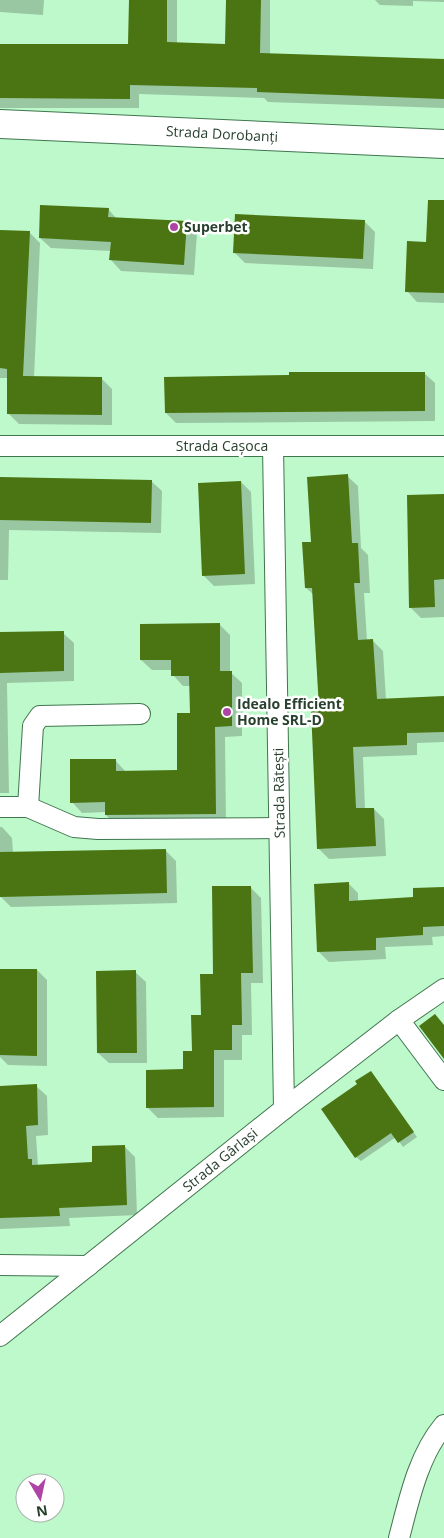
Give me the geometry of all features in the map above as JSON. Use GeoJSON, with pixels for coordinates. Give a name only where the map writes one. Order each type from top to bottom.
{"type":"FeatureCollection","features":[{"type":"Feature","properties":{"kind":"main road","name":"Strada Dorobanți"},"geometry":{"type":"LineString","coordinates":[[0,124],[444,144]]}},
{"type":"Feature","properties":{"kind":"street","name":"Strada Cașoca"},"geometry":{"type":"LineString","coordinates":[[0,446],[444,446]]}},
{"type":"Feature","properties":{"kind":"street","name":"Strada Rătești"},"geometry":{"type":"LineString","coordinates":[[274,446],[284,1109]]}},
{"type":"Feature","properties":{"kind":"street"},"geometry":{"type":"LineString","coordinates":[[28,807],[33,726],[40,716],[140,714]]}},
{"type":"Feature","properties":{"kind":"street"},"geometry":{"type":"LineString","coordinates":[[0,807],[28,807],[74,827],[98,829],[279,828]]}},
{"type":"Feature","properties":{"kind":"street","name":"Strada Gârlași"},"geometry":{"type":"LineString","coordinates":[[0,1336],[284,1109],[399,1020],[444,990]]}},
{"type":"Feature","properties":{"kind":"street"},"geometry":{"type":"LineString","coordinates":[[399,1020],[444,1080]]}},
{"type":"Feature","properties":{"kind":"street"},"geometry":{"type":"LineString","coordinates":[[0,1265],[88,1266]]}},
{"type":"Feature","properties":{"kind":"street"},"geometry":{"type":"LineString","coordinates":[[399,1538],[414,1482],[434,1437],[444,1425]]}},
{"type":"Feature","properties":{"kind":"building"},"geometry":{"type":"Polygon","coordinates":[[[129,0],[167,0],[167,42],[225,44],[226,0],[261,0],[260,53],[444,59],[444,99],[257,92],[257,88],[130,85],[130,99],[0,98],[0,44],[128,44],[129,0]]]}},
{"type":"Feature","properties":{"kind":"building"},"geometry":{"type":"Polygon","coordinates":[[[428,200],[444,200],[444,293],[405,292],[407,241],[426,242],[428,200]]]}},
{"type":"Feature","properties":{"kind":"building"},"geometry":{"type":"Polygon","coordinates":[[[40,205],[109,208],[108,217],[187,221],[184,265],[109,260],[111,242],[39,238],[40,205]]]}},
{"type":"Feature","properties":{"kind":"building"},"geometry":{"type":"Polygon","coordinates":[[[235,214],[365,220],[363,259],[233,253],[235,214]]]}},
{"type":"Feature","properties":{"kind":"building"},"geometry":{"type":"Polygon","coordinates":[[[0,230],[30,231],[23,376],[102,377],[102,415],[7,414],[7,369],[0,368],[0,230]]]}},
{"type":"Feature","properties":{"kind":"building"},"geometry":{"type":"Polygon","coordinates":[[[289,372],[425,372],[425,411],[165,413],[164,377],[289,375],[289,372]]]}},
{"type":"Feature","properties":{"kind":"building"},"geometry":{"type":"Polygon","coordinates":[[[348,474],[352,543],[358,543],[360,583],[354,583],[358,640],[373,639],[377,699],[444,696],[444,732],[407,733],[407,745],[353,747],[356,808],[374,808],[376,846],[317,849],[311,708],[319,708],[312,588],[305,588],[302,542],[311,542],[307,477],[348,474]]]}},
{"type":"Feature","properties":{"kind":"building"},"geometry":{"type":"Polygon","coordinates":[[[0,477],[152,480],[151,523],[0,520],[0,477]]]}},
{"type":"Feature","properties":{"kind":"building"},"geometry":{"type":"Polygon","coordinates":[[[241,481],[245,574],[202,576],[198,483],[241,481]]]}},
{"type":"Feature","properties":{"kind":"building"},"geometry":{"type":"Polygon","coordinates":[[[444,494],[444,579],[434,580],[435,607],[409,608],[407,495],[444,494]]]}},
{"type":"Feature","properties":{"kind":"building"},"geometry":{"type":"Polygon","coordinates":[[[220,623],[220,671],[232,671],[232,726],[215,727],[216,814],[105,815],[105,802],[70,803],[70,759],[116,759],[116,771],[177,770],[177,713],[190,713],[189,676],[171,676],[171,660],[140,660],[140,624],[220,623]]]}},
{"type":"Feature","properties":{"kind":"building"},"geometry":{"type":"Polygon","coordinates":[[[64,631],[64,671],[0,673],[0,632],[64,631]]]}},
{"type":"Feature","properties":{"kind":"building"},"geometry":{"type":"Polygon","coordinates":[[[166,849],[167,893],[0,897],[0,852],[166,849]]]}},
{"type":"Feature","properties":{"kind":"building"},"geometry":{"type":"Polygon","coordinates":[[[349,882],[349,901],[413,897],[413,888],[444,887],[444,926],[423,927],[423,935],[376,938],[376,950],[317,952],[314,884],[349,882]]]}},
{"type":"Feature","properties":{"kind":"building"},"geometry":{"type":"Polygon","coordinates":[[[212,886],[251,886],[253,973],[241,973],[242,1025],[232,1025],[232,1050],[214,1050],[214,1107],[146,1108],[146,1070],[183,1069],[183,1051],[192,1051],[191,1015],[201,1015],[200,974],[213,974],[212,886]]]}},
{"type":"Feature","properties":{"kind":"building"},"geometry":{"type":"Polygon","coordinates":[[[0,969],[37,969],[37,1056],[0,1055],[0,969]]]}},
{"type":"Feature","properties":{"kind":"building"},"geometry":{"type":"Polygon","coordinates":[[[136,970],[137,1053],[97,1053],[96,971],[136,970]]]}},
{"type":"Feature","properties":{"kind":"building"},"geometry":{"type":"Polygon","coordinates":[[[435,1014],[444,1025],[444,1059],[419,1026],[435,1014]]]}},
{"type":"Feature","properties":{"kind":"building"},"geometry":{"type":"Polygon","coordinates":[[[371,1071],[414,1132],[398,1143],[391,1133],[355,1158],[321,1109],[357,1084],[355,1081],[371,1071]]]}},
{"type":"Feature","properties":{"kind":"building"},"geometry":{"type":"Polygon","coordinates":[[[37,1084],[38,1125],[26,1126],[28,1159],[32,1159],[32,1165],[92,1162],[92,1146],[125,1145],[127,1205],[59,1208],[60,1216],[0,1218],[0,1086],[37,1084]]]}},
{"type":"Feature","properties":{"kind":"place","name":"Superbet"},"geometry":{"type":"Point","coordinates":[174,227]}},
{"type":"Feature","properties":{"kind":"place","name":"Idealo Efficient Home SRL-D"},"geometry":{"type":"Point","coordinates":[227,712]}}]}
